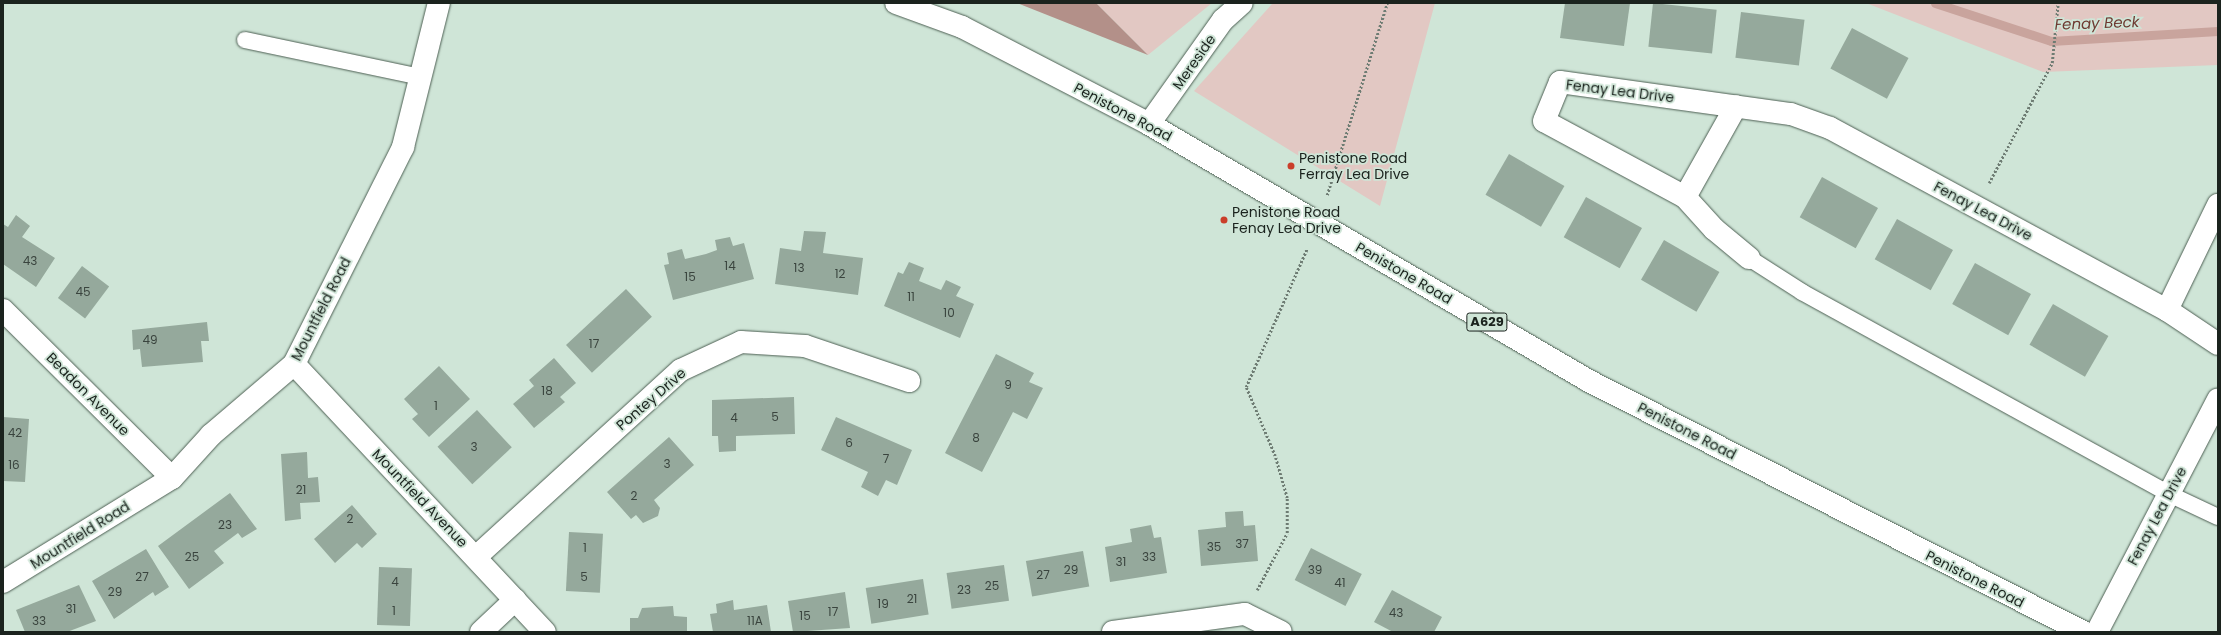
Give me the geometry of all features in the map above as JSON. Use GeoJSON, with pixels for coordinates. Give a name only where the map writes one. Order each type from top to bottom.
{"type":"FeatureCollection","features":[{"type":"Feature","properties":{"kind":"main road","name":"Mountfield Road"},"geometry":{"type":"LineString","coordinates":[[3,582],[172,478],[211,436],[294,364],[403,147],[440,3]]}},
{"type":"Feature","properties":{"kind":"main road","name":"Penistone Road"},"geometry":{"type":"LineString","coordinates":[[896,3],[962,27],[1149,124],[1589,381],[2083,632]]}},
{"type":"Feature","properties":{"kind":"main road","name":"Mereside"},"geometry":{"type":"LineString","coordinates":[[1149,124],[1223,20],[1242,3]]}},
{"type":"Feature","properties":{"kind":"main road","name":"Fenay Lea Drive"},"geometry":{"type":"LineString","coordinates":[[1749,258],[1714,229],[1685,197],[1544,121],[1560,82],[1791,114],[1830,128],[1975,208],[2166,310],[2218,344]]}},
{"type":"Feature","properties":{"kind":"main road"},"geometry":{"type":"LineString","coordinates":[[1685,197],[1736,106]]}},
{"type":"Feature","properties":{"kind":"main road"},"geometry":{"type":"LineString","coordinates":[[2166,310],[2218,205]]}},
{"type":"Feature","properties":{"kind":"main road","name":"Beadon Avenue"},"geometry":{"type":"LineString","coordinates":[[3,310],[172,478]]}},
{"type":"Feature","properties":{"kind":"main road","name":"Pontey Drive"},"geometry":{"type":"LineString","coordinates":[[476,556],[681,370],[741,342],[804,346],[909,381]]}},
{"type":"Feature","properties":{"kind":"main road","name":"Mountfield Avenue"},"geometry":{"type":"LineString","coordinates":[[294,364],[476,556],[514,600],[545,632]]}},
{"type":"Feature","properties":{"kind":"main road","name":"Fenay Lea Drive"},"geometry":{"type":"LineString","coordinates":[[2097,632],[2218,400]]}},
{"type":"Feature","properties":{"kind":"main road"},"geometry":{"type":"LineString","coordinates":[[481,632],[514,600]]}},
{"type":"Feature","properties":{"kind":"main road"},"geometry":{"type":"LineString","coordinates":[[1113,632],[1245,614],[1281,632]]}},
{"type":"Feature","properties":{"kind":"lane"},"geometry":{"type":"LineString","coordinates":[[245,40],[421,77]]}},
{"type":"Feature","properties":{"kind":"lane"},"geometry":{"type":"LineString","coordinates":[[1749,258],[1802,292],[2169,494],[2218,516]]}},
{"type":"Feature","properties":{"kind":"path"},"geometry":{"type":"LineString","coordinates":[[1245,614],[1287,533],[1287,498],[1275,456],[1246,387],[1318,223],[1387,3]]}},
{"type":"Feature","properties":{"kind":"path"},"geometry":{"type":"LineString","coordinates":[[1975,208],[2052,63],[2058,3]]}},
{"type":"Feature","properties":{"kind":"shaded area"},"geometry":{"type":"Polygon","coordinates":[[[1017,3],[1096,3],[1148,55],[1017,3]]]}},
{"type":"Feature","properties":{"kind":"shaded area"},"geometry":{"type":"Polygon","coordinates":[[[1096,3],[1212,3],[1148,55],[1096,3]]]}},
{"type":"Feature","properties":{"kind":"shaded area"},"geometry":{"type":"Polygon","coordinates":[[[1273,3],[1435,3],[1380,206],[1194,91],[1273,3]]]}},
{"type":"Feature","properties":{"kind":"shaded area"},"geometry":{"type":"Polygon","coordinates":[[[1866,3],[2218,3],[2218,65],[2043,72],[1866,3]]]}},
{"type":"Feature","properties":{"kind":"building"},"geometry":{"type":"Polygon","coordinates":[[[1565,3],[1630,3],[1624,46],[1560,38],[1565,3]]]}},
{"type":"Feature","properties":{"kind":"building"},"geometry":{"type":"Polygon","coordinates":[[[1653,3],[1717,10],[1712,53],[1648,47],[1653,3]]]}},
{"type":"Feature","properties":{"kind":"building"},"geometry":{"type":"Polygon","coordinates":[[[1741,12],[1805,20],[1799,65],[1735,58],[1741,12]]]}},
{"type":"Feature","properties":{"kind":"building"},"geometry":{"type":"Polygon","coordinates":[[[1852,28],[1909,58],[1887,99],[1830,69],[1852,28]]]}},
{"type":"Feature","properties":{"kind":"building"},"geometry":{"type":"Polygon","coordinates":[[[1509,154],[1564,186],[1541,227],[1486,195],[1509,154]]]}},
{"type":"Feature","properties":{"kind":"building"},"geometry":{"type":"Polygon","coordinates":[[[1822,177],[1878,208],[1856,248],[1800,217],[1822,177]]]}},
{"type":"Feature","properties":{"kind":"building"},"geometry":{"type":"Polygon","coordinates":[[[1586,197],[1642,228],[1620,268],[1564,237],[1586,197]]]}},
{"type":"Feature","properties":{"kind":"building"},"geometry":{"type":"Polygon","coordinates":[[[16,215],[30,226],[22,237],[55,258],[36,287],[3,264],[3,224],[8,227],[16,215]]]}},
{"type":"Feature","properties":{"kind":"building"},"geometry":{"type":"Polygon","coordinates":[[[1897,219],[1953,250],[1931,290],[1875,259],[1897,219]]]}},
{"type":"Feature","properties":{"kind":"building"},"geometry":{"type":"Polygon","coordinates":[[[804,231],[826,232],[823,253],[863,258],[858,295],[775,284],[780,248],[801,251],[804,231]]]}},
{"type":"Feature","properties":{"kind":"building"},"geometry":{"type":"Polygon","coordinates":[[[730,237],[733,246],[744,243],[754,279],[673,300],[664,265],[669,264],[667,253],[682,249],[685,259],[706,254],[717,250],[715,240],[730,237]]]}},
{"type":"Feature","properties":{"kind":"building"},"geometry":{"type":"Polygon","coordinates":[[[1664,240],[1719,272],[1696,312],[1641,280],[1664,240]]]}},
{"type":"Feature","properties":{"kind":"building"},"geometry":{"type":"Polygon","coordinates":[[[909,262],[924,268],[919,281],[941,290],[946,280],[961,287],[956,296],[974,304],[960,338],[884,306],[898,272],[903,274],[909,262]]]}},
{"type":"Feature","properties":{"kind":"building"},"geometry":{"type":"Polygon","coordinates":[[[1975,263],[2031,294],[2008,335],[1952,304],[1975,263]]]}},
{"type":"Feature","properties":{"kind":"building"},"geometry":{"type":"Polygon","coordinates":[[[82,266],[109,286],[85,318],[58,298],[82,266]]]}},
{"type":"Feature","properties":{"kind":"building"},"geometry":{"type":"Polygon","coordinates":[[[626,289],[652,317],[592,373],[566,345],[626,289]]]}},
{"type":"Feature","properties":{"kind":"building"},"geometry":{"type":"Polygon","coordinates":[[[2053,304],[2108,336],[2085,377],[2030,345],[2053,304]]]}},
{"type":"Feature","properties":{"kind":"building"},"geometry":{"type":"Polygon","coordinates":[[[207,322],[209,341],[201,341],[203,362],[142,367],[140,349],[133,350],[132,330],[207,322]]]}},
{"type":"Feature","properties":{"kind":"building"},"geometry":{"type":"Polygon","coordinates":[[[996,354],[1034,373],[1029,382],[1043,388],[1027,419],[1013,412],[982,472],[945,453],[996,354]]]}},
{"type":"Feature","properties":{"kind":"building"},"geometry":{"type":"Polygon","coordinates":[[[554,358],[576,383],[560,397],[565,402],[534,428],[513,404],[534,386],[529,380],[554,358]]]}},
{"type":"Feature","properties":{"kind":"building"},"geometry":{"type":"Polygon","coordinates":[[[439,366],[470,399],[429,437],[412,419],[418,414],[404,399],[439,366]]]}},
{"type":"Feature","properties":{"kind":"building"},"geometry":{"type":"Polygon","coordinates":[[[794,397],[795,434],[736,436],[736,451],[719,452],[718,436],[712,436],[712,400],[794,397]]]}},
{"type":"Feature","properties":{"kind":"building"},"geometry":{"type":"Polygon","coordinates":[[[477,410],[512,447],[472,484],[438,447],[477,410]]]}},
{"type":"Feature","properties":{"kind":"building"},"geometry":{"type":"Polygon","coordinates":[[[3,417],[29,419],[25,482],[3,481],[3,417]]]}},
{"type":"Feature","properties":{"kind":"building"},"geometry":{"type":"Polygon","coordinates":[[[836,417],[912,450],[897,485],[886,480],[878,496],[861,487],[868,472],[821,450],[836,417]]]}},
{"type":"Feature","properties":{"kind":"building"},"geometry":{"type":"Polygon","coordinates":[[[669,437],[694,465],[654,500],[660,508],[658,516],[643,523],[636,515],[631,519],[607,492],[669,437]]]}},
{"type":"Feature","properties":{"kind":"building"},"geometry":{"type":"Polygon","coordinates":[[[307,452],[308,478],[318,477],[320,502],[300,503],[301,519],[285,521],[281,454],[307,452]]]}},
{"type":"Feature","properties":{"kind":"building"},"geometry":{"type":"Polygon","coordinates":[[[230,493],[257,529],[242,538],[238,533],[214,551],[224,563],[189,589],[158,546],[230,493]]]}},
{"type":"Feature","properties":{"kind":"building"},"geometry":{"type":"Polygon","coordinates":[[[352,505],[377,534],[362,548],[357,543],[335,563],[314,539],[352,505]]]}},
{"type":"Feature","properties":{"kind":"building"},"geometry":{"type":"Polygon","coordinates":[[[1243,511],[1244,526],[1255,525],[1258,561],[1201,566],[1198,530],[1226,527],[1225,512],[1243,511]]]}},
{"type":"Feature","properties":{"kind":"building"},"geometry":{"type":"Polygon","coordinates":[[[1151,525],[1154,538],[1161,537],[1167,573],[1110,582],[1105,547],[1132,542],[1130,529],[1151,525]]]}},
{"type":"Feature","properties":{"kind":"building"},"geometry":{"type":"Polygon","coordinates":[[[569,532],[603,534],[600,593],[566,591],[569,532]]]}},
{"type":"Feature","properties":{"kind":"building"},"geometry":{"type":"Polygon","coordinates":[[[1311,548],[1362,574],[1345,606],[1295,580],[1311,548]]]}},
{"type":"Feature","properties":{"kind":"building"},"geometry":{"type":"Polygon","coordinates":[[[146,549],[169,587],[155,596],[153,592],[114,619],[92,581],[146,549]]]}},
{"type":"Feature","properties":{"kind":"building"},"geometry":{"type":"Polygon","coordinates":[[[1083,551],[1089,586],[1032,597],[1026,561],[1083,551]]]}},
{"type":"Feature","properties":{"kind":"building"},"geometry":{"type":"Polygon","coordinates":[[[1004,565],[1009,601],[952,609],[947,573],[1004,565]]]}},
{"type":"Feature","properties":{"kind":"building"},"geometry":{"type":"Polygon","coordinates":[[[379,567],[412,568],[410,626],[377,625],[379,567]]]}},
{"type":"Feature","properties":{"kind":"building"},"geometry":{"type":"Polygon","coordinates":[[[923,579],[929,615],[871,624],[866,588],[923,579]]]}},
{"type":"Feature","properties":{"kind":"building"},"geometry":{"type":"Polygon","coordinates":[[[79,585],[96,621],[67,632],[25,632],[16,610],[79,585]]]}},
{"type":"Feature","properties":{"kind":"building"},"geometry":{"type":"Polygon","coordinates":[[[1392,590],[1442,617],[1434,632],[1393,632],[1374,622],[1392,590]]]}},
{"type":"Feature","properties":{"kind":"building"},"geometry":{"type":"Polygon","coordinates":[[[845,592],[850,628],[793,632],[788,601],[845,592]]]}},
{"type":"Feature","properties":{"kind":"building"},"geometry":{"type":"Polygon","coordinates":[[[733,600],[734,610],[767,605],[771,632],[713,632],[710,614],[717,613],[716,604],[733,600]]]}},
{"type":"Feature","properties":{"kind":"building"},"geometry":{"type":"Polygon","coordinates":[[[673,606],[674,616],[687,617],[687,632],[630,632],[630,618],[638,618],[642,608],[673,606]]]}},
{"type":"Feature","properties":{"kind":"waterway","name":"Fenay Beck"},"geometry":{"type":"LineString","coordinates":[[1935,3],[2051,41],[2218,31]]}},
{"type":"Feature","properties":{"kind":"place","name":"Penistone Road Ferray Lea Drive"},"geometry":{"type":"Point","coordinates":[1291,166]}},
{"type":"Feature","properties":{"kind":"place","name":"Penistone Road Fenay Lea Drive"},"geometry":{"type":"Point","coordinates":[1224,220]}}]}
